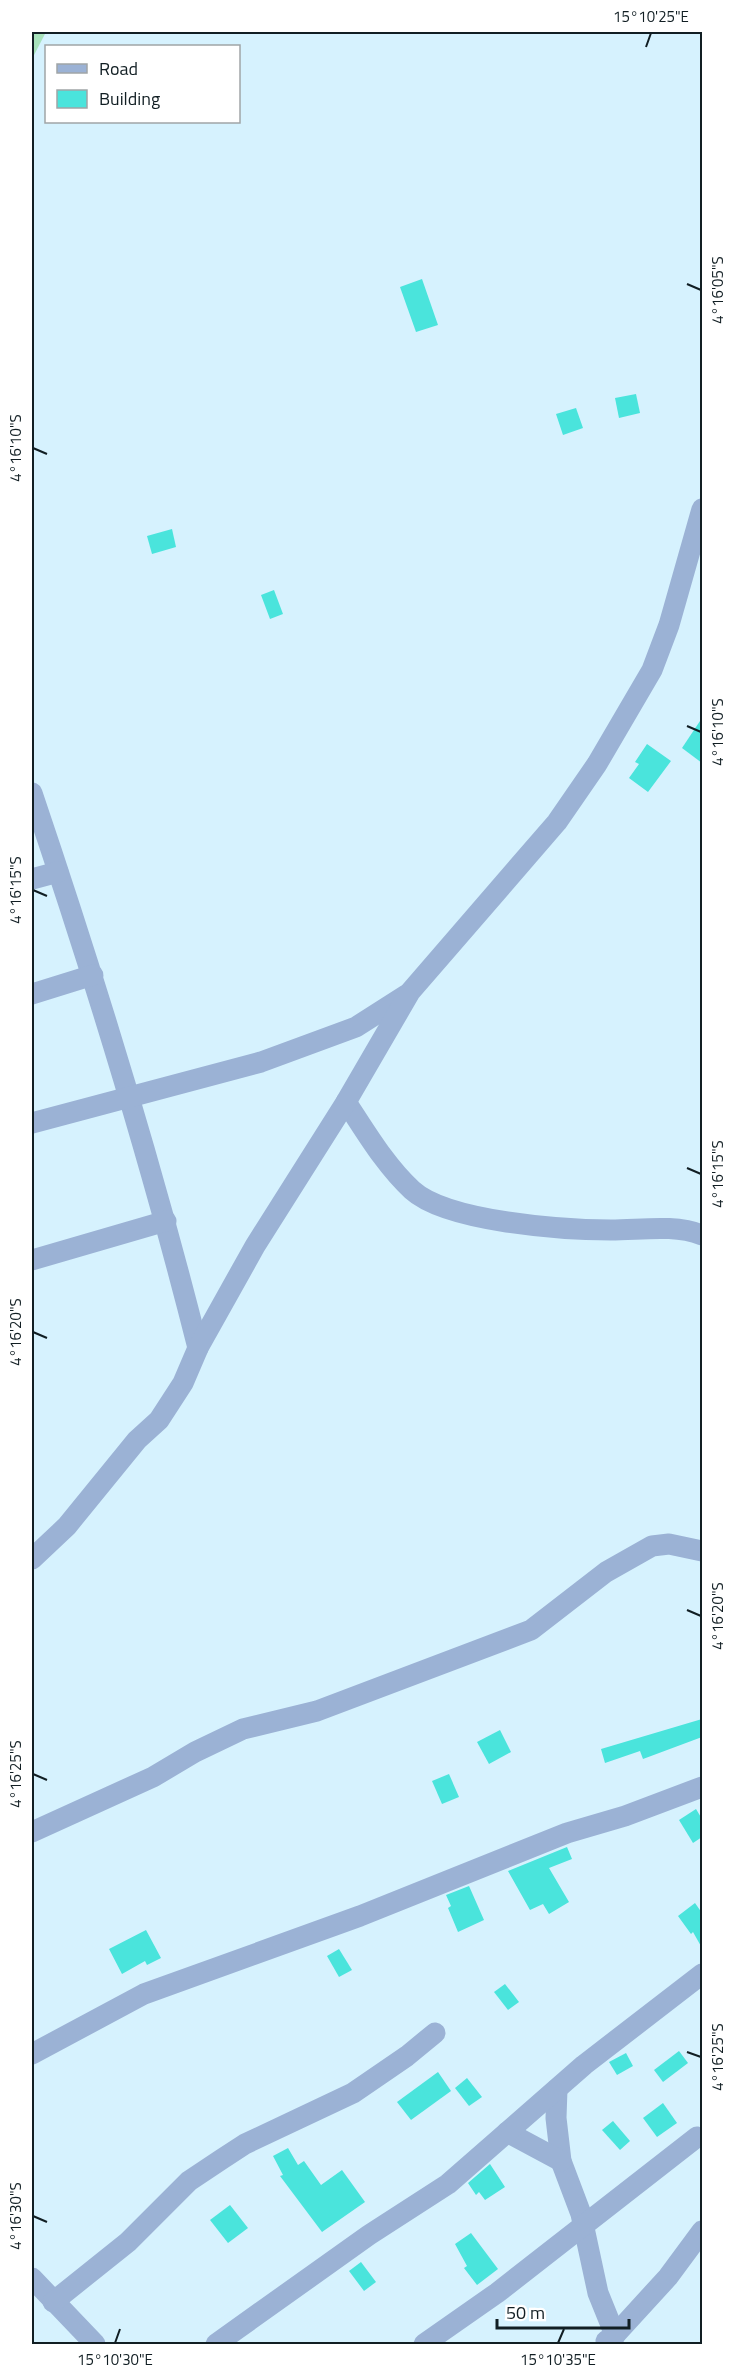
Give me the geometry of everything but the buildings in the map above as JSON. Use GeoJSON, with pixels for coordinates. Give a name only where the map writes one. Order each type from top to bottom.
{"type":"FeatureCollection","features":[{"type":"Feature","properties":{"kind":"street"},"geometry":{"type":"LineString","coordinates":[[32,1559],[67,1526],[137,1440],[159,1420],[183,1383],[198,1348],[255,1246],[346,1102],[410,992],[556,822],[627,716],[659,651],[702,509]]}},
{"type":"Feature","properties":{"kind":"street"},"geometry":{"type":"LineString","coordinates":[[32,793],[93,975],[166,1221],[198,1348]]}},
{"type":"Feature","properties":{"kind":"street"},"geometry":{"type":"LineString","coordinates":[[32,879],[58,872]]}},
{"type":"Feature","properties":{"kind":"street"},"geometry":{"type":"LineString","coordinates":[[32,994],[93,975]]}},
{"type":"Feature","properties":{"kind":"street"},"geometry":{"type":"LineString","coordinates":[[32,1123],[261,1062],[356,1027],[410,992]]}},
{"type":"Feature","properties":{"kind":"street"},"geometry":{"type":"LineString","coordinates":[[346,1102],[377,1150],[413,1191],[451,1210],[480,1217],[544,1225],[609,1230],[664,1228],[702,1235]]}},
{"type":"Feature","properties":{"kind":"street"},"geometry":{"type":"LineString","coordinates":[[32,1260],[166,1221]]}},
{"type":"Feature","properties":{"kind":"street"},"geometry":{"type":"LineString","coordinates":[[32,1832],[153,1777],[195,1752],[243,1729],[317,1711],[531,1630],[606,1572],[652,1546],[669,1544],[702,1551]]}},
{"type":"Feature","properties":{"kind":"street"},"geometry":{"type":"LineString","coordinates":[[32,2054],[144,1994],[360,1916],[567,1833],[625,1816],[702,1787]]}},
{"type":"Feature","properties":{"kind":"street"},"geometry":{"type":"LineString","coordinates":[[216,2344],[369,2235],[448,2184],[584,2064],[702,1974]]}},
{"type":"Feature","properties":{"kind":"street"},"geometry":{"type":"LineString","coordinates":[[52,2302],[128,2242],[189,2181],[245,2144],[353,2093],[407,2056],[435,2033]]}},
{"type":"Feature","properties":{"kind":"street"},"geometry":{"type":"LineString","coordinates":[[557,2089],[556,2118],[561,2161],[584,2226],[609,2341]]}},
{"type":"Feature","properties":{"kind":"street"},"geometry":{"type":"LineString","coordinates":[[507,2132],[561,2161]]}},
{"type":"Feature","properties":{"kind":"street"},"geometry":{"type":"LineString","coordinates":[[424,2344],[584,2226],[697,2137]]}},
{"type":"Feature","properties":{"kind":"street"},"geometry":{"type":"LineString","coordinates":[[609,2341],[668,2277],[702,2231]]}},
{"type":"Feature","properties":{"kind":"street"},"geometry":{"type":"LineString","coordinates":[[32,2278],[52,2302],[95,2344]]}},
{"type":"Feature","properties":{"kind":"green space"},"geometry":{"type":"Polygon","coordinates":[[[32,32],[46,32],[32,59],[32,32]]]}}]}
